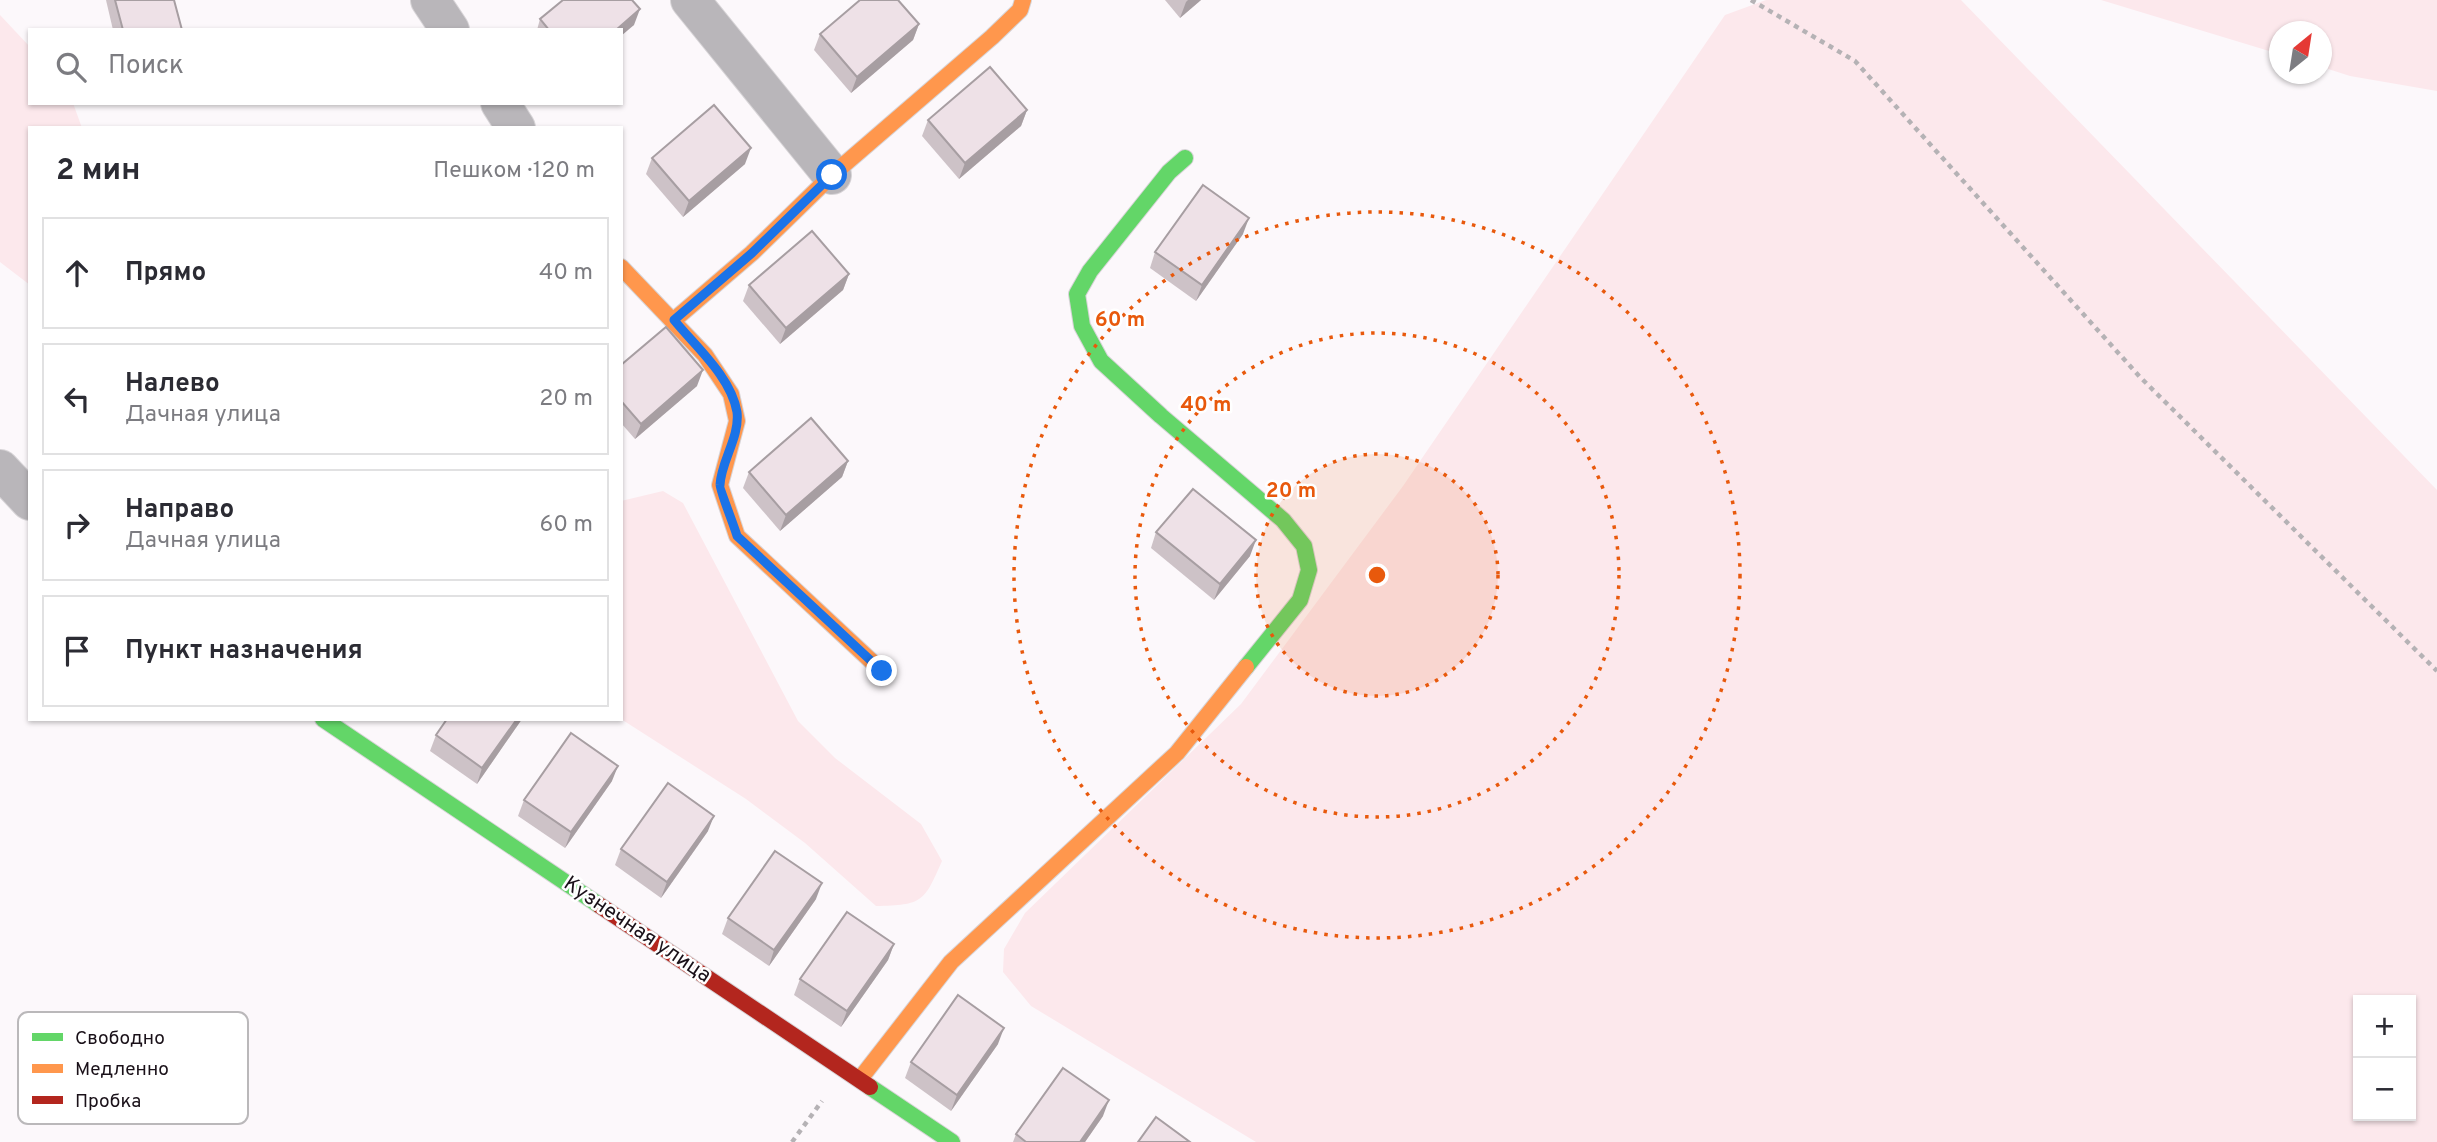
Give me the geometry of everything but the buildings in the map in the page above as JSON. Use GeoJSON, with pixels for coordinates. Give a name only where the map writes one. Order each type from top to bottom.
{"type":"FeatureCollection","features":[{"type":"Feature","properties":{"kind":"street"},"geometry":{"type":"LineString","coordinates":[[429,0],[449,28]]}},
{"type":"Feature","properties":{"kind":"street"},"geometry":{"type":"LineString","coordinates":[[690,0],[832,175]]}},
{"type":"Feature","properties":{"kind":"street"},"geometry":{"type":"LineString","coordinates":[[674,320],[752,253],[832,175],[992,37],[1020,10],[1023,0]]}},
{"type":"Feature","properties":{"kind":"street"},"geometry":{"type":"LineString","coordinates":[[501,105],[515,126]]}},
{"type":"Feature","properties":{"kind":"street"},"geometry":{"type":"LineString","coordinates":[[860,1079],[951,962],[1177,753],[1300,600],[1308,570],[1304,546],[1283,520],[1101,361],[1082,327],[1077,294],[1090,271],[1169,172],[1185,158]]}},
{"type":"Feature","properties":{"kind":"street"},"geometry":{"type":"LineString","coordinates":[[623,269],[674,320],[732,393],[737,415],[719,487],[737,536],[882,671]]}},
{"type":"Feature","properties":{"kind":"street"},"geometry":{"type":"LineString","coordinates":[[0,469],[28,499]]}},
{"type":"Feature","properties":{"kind":"street","name":"Кузнечная улица"},"geometry":{"type":"LineString","coordinates":[[326,721],[952,1142]]}},
{"type":"Feature","properties":{"kind":"path"},"geometry":{"type":"LineString","coordinates":[[1751,0],[1855,61],[2140,377],[2437,671]]}},
{"type":"Feature","properties":{"kind":"path"},"geometry":{"type":"LineString","coordinates":[[792,1142],[844,1069]]}},
{"type":"Feature","properties":{"kind":"shaded area"},"geometry":{"type":"Polygon","coordinates":[[[1766,0],[1961,0],[2437,490],[2437,1142],[1256,1142],[1031,1006],[1003,972],[1004,949],[1025,913],[1241,704],[1403,486],[1725,15],[1766,0]]]}},
{"type":"Feature","properties":{"kind":"shaded area"},"geometry":{"type":"Polygon","coordinates":[[[2101,0],[2437,0],[2437,91],[2350,76],[2332,70],[2332,21],[2269,21],[2269,51],[2101,0]]]}},
{"type":"Feature","properties":{"kind":"shaded area"},"geometry":{"type":"Polygon","coordinates":[[[0,15],[28,45],[28,105],[74,105],[81,126],[28,126],[28,283],[0,262],[0,15]]]}},
{"type":"Feature","properties":{"kind":"shaded area"},"geometry":{"type":"Polygon","coordinates":[[[663,491],[683,503],[798,721],[835,758],[921,824],[942,861],[931,885],[920,898],[904,904],[876,906],[805,843],[746,799],[623,720],[623,501],[663,491]]]}},
{"type":"Feature","properties":{"kind":"traffic: fast"},"geometry":{"type":"LineString","coordinates":[[1185,158],[1169,172],[1090,271],[1077,294],[1082,326],[1101,361],[1283,520],[1304,546],[1309,570],[1300,600],[1246,667]]}},
{"type":"Feature","properties":{"kind":"traffic: fast"},"geometry":{"type":"LineString","coordinates":[[326,721],[599,905]]}},
{"type":"Feature","properties":{"kind":"traffic: fast"},"geometry":{"type":"LineString","coordinates":[[870,1087],[952,1142]]}},
{"type":"Feature","properties":{"kind":"traffic: slow"},"geometry":{"type":"LineString","coordinates":[[674,320],[752,253],[832,175],[992,37],[1020,10],[1023,0]]}},
{"type":"Feature","properties":{"kind":"traffic: slow"},"geometry":{"type":"LineString","coordinates":[[623,269],[705,355],[731,394],[737,421],[720,485],[737,536],[882,671]]}},
{"type":"Feature","properties":{"kind":"traffic: slow"},"geometry":{"type":"LineString","coordinates":[[860,1079],[951,962],[1177,753],[1246,667]]}},
{"type":"Feature","properties":{"kind":"traffic: jam"},"geometry":{"type":"LineString","coordinates":[[599,905],[870,1087]]}},
{"type":"Feature","properties":{"kind":"route"},"geometry":{"type":"LineString","coordinates":[[832,175],[752,253],[674,320],[732,393],[737,415],[719,487],[737,536],[882,671]]}}]}
